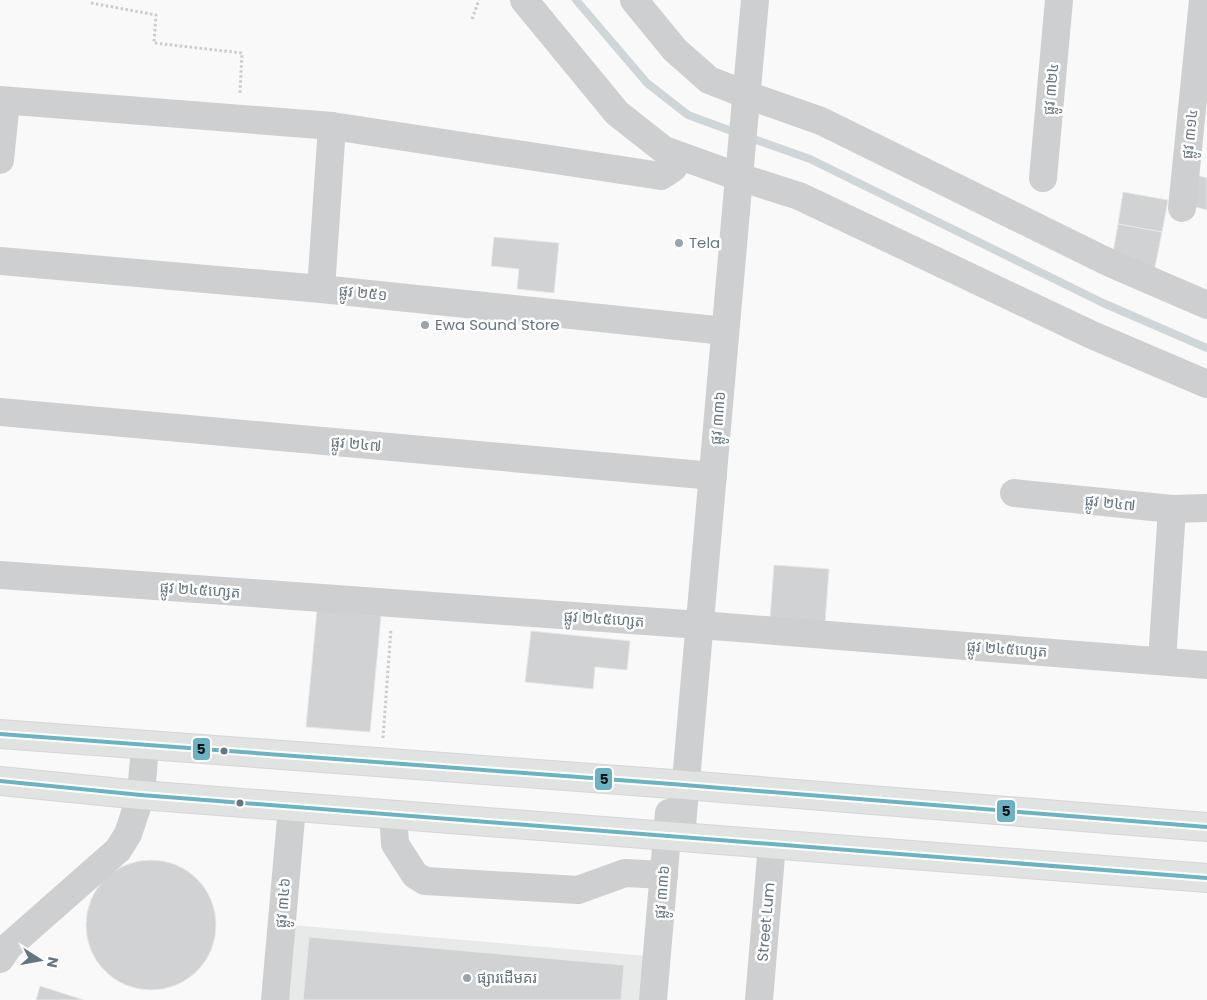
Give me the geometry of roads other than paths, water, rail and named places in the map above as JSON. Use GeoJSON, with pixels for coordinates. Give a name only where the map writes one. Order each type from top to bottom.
{"type":"FeatureCollection","features":[{"type":"Feature","properties":{"kind":"main road"},"geometry":{"type":"LineString","coordinates":[[0,734],[1207,827]]}},
{"type":"Feature","properties":{"kind":"main road"},"geometry":{"type":"LineString","coordinates":[[0,781],[141,795],[1207,878]]}},
{"type":"Feature","properties":{"kind":"main road"},"geometry":{"type":"LineString","coordinates":[[0,794],[27,783]]}},
{"type":"Feature","properties":{"kind":"street"},"geometry":{"type":"LineString","coordinates":[[524,0],[617,113],[664,150],[739,173],[799,196],[1092,335],[1207,384]]}},
{"type":"Feature","properties":{"kind":"street"},"geometry":{"type":"LineString","coordinates":[[634,0],[675,50],[709,80],[746,102],[821,121],[1112,264],[1207,305]]}},
{"type":"Feature","properties":{"kind":"street","name":"ផ្លូវ ៣៣៦"},"geometry":{"type":"LineString","coordinates":[[653,1000],[664,875],[674,836],[700,625],[755,0]]}},
{"type":"Feature","properties":{"kind":"street","name":"ផ្លូវ ៣២៤"},"geometry":{"type":"LineString","coordinates":[[1044,178],[1059,0]]}},
{"type":"Feature","properties":{"kind":"street","name":"ផ្លូវ ៣១៤"},"geometry":{"type":"LineString","coordinates":[[1182,208],[1203,0]]}},
{"type":"Feature","properties":{"kind":"street"},"geometry":{"type":"LineString","coordinates":[[0,160],[3,101],[332,126],[661,176],[673,168],[682,157]]}},
{"type":"Feature","properties":{"kind":"street"},"geometry":{"type":"LineString","coordinates":[[321,289],[332,126]]}},
{"type":"Feature","properties":{"kind":"street","name":"ផ្លូវ ២៥១"},"geometry":{"type":"LineString","coordinates":[[0,261],[321,289],[725,331]]}},
{"type":"Feature","properties":{"kind":"street","name":"ផ្លូវ ២៤៧"},"geometry":{"type":"LineString","coordinates":[[0,412],[713,476]]}},
{"type":"Feature","properties":{"kind":"street","name":"ផ្លូវ ២៤៧"},"geometry":{"type":"LineString","coordinates":[[1014,494],[1172,509],[1207,508]]}},
{"type":"Feature","properties":{"kind":"street"},"geometry":{"type":"LineString","coordinates":[[1162,661],[1172,509]]}},
{"type":"Feature","properties":{"kind":"street","name":"ផ្លូវ ២៤៥ហ្សេត"},"geometry":{"type":"LineString","coordinates":[[0,575],[700,625],[1207,665]]}},
{"type":"Feature","properties":{"kind":"street"},"geometry":{"type":"LineString","coordinates":[[0,959],[9,946],[118,850],[128,834],[141,795],[145,745]]}},
{"type":"Feature","properties":{"kind":"street","name":"ផ្លូវ ៣៤៦"},"geometry":{"type":"LineString","coordinates":[[275,1000],[292,807]]}},
{"type":"Feature","properties":{"kind":"street"},"geometry":{"type":"LineString","coordinates":[[393,814],[394,844],[415,875],[425,881],[578,890],[625,873],[664,875]]}},
{"type":"Feature","properties":{"kind":"street","name":"Street Lum"},"geometry":{"type":"LineString","coordinates":[[759,1000],[772,844]]}},
{"type":"Feature","properties":{"kind":"waterway"},"geometry":{"type":"LineString","coordinates":[[576,0],[647,83],[688,115],[737,133]]}},
{"type":"Feature","properties":{"kind":"waterway"},"geometry":{"type":"LineString","coordinates":[[748,137],[810,159],[1103,303],[1207,348]]}},
{"type":"Feature","properties":{"kind":"place","name":"Tela"},"geometry":{"type":"Point","coordinates":[679,243]}},
{"type":"Feature","properties":{"kind":"place","name":"Ewa Sound Store"},"geometry":{"type":"Point","coordinates":[425,325]}},
{"type":"Feature","properties":{"kind":"place","name":"ផ្សារដើមគរ"},"geometry":{"type":"Point","coordinates":[467,978]}}]}
